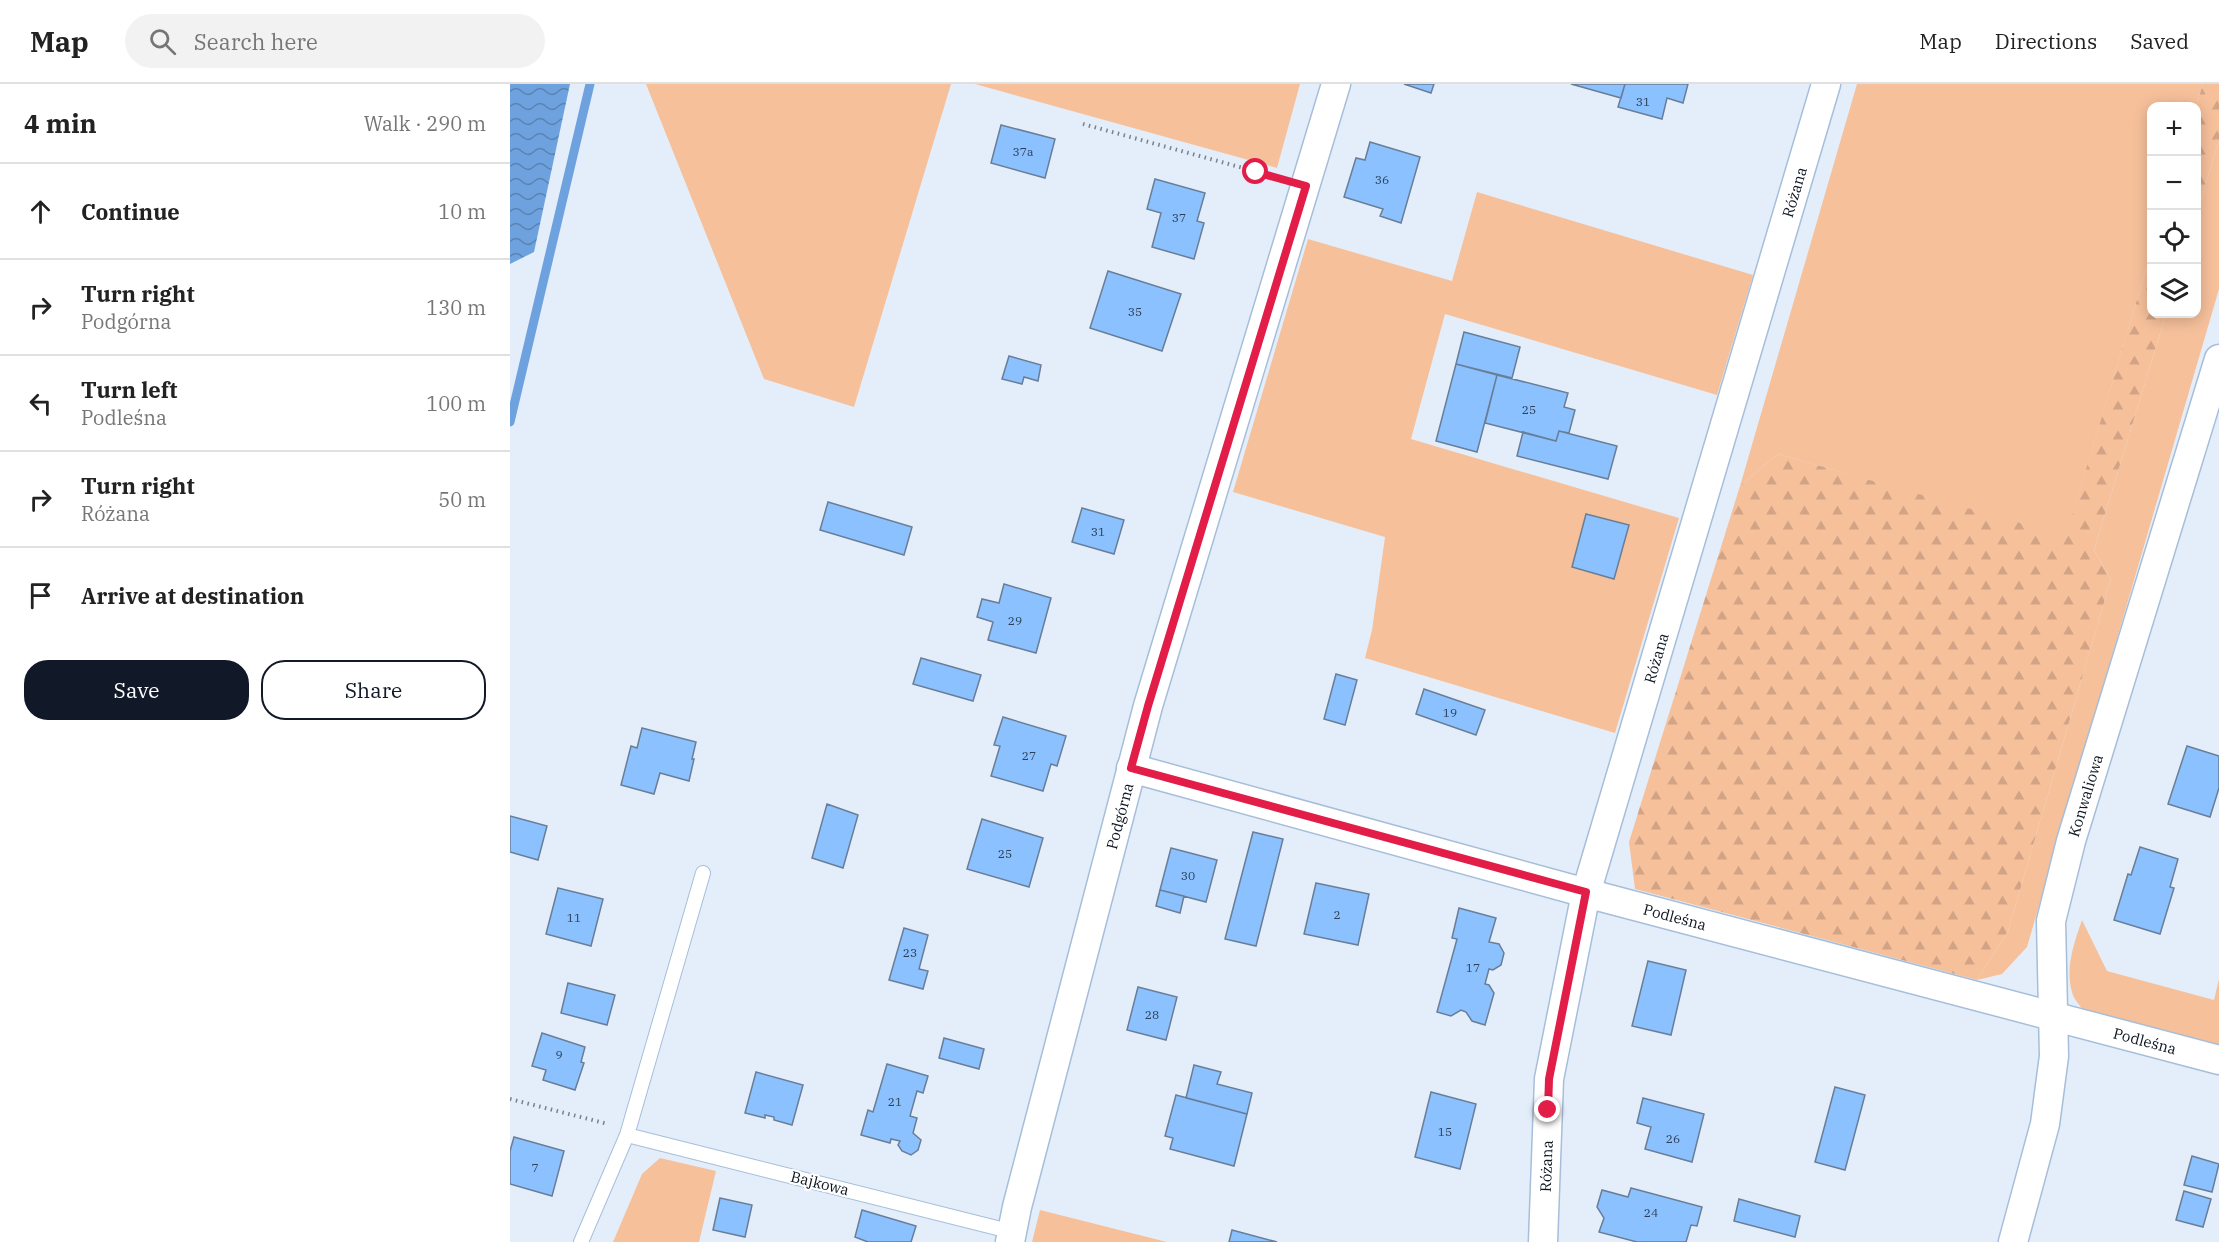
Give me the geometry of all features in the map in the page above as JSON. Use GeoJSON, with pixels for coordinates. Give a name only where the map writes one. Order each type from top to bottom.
{"type":"FeatureCollection","features":[{"type":"Feature","properties":{"kind":"street","name":"Podgórna"},"geometry":{"type":"LineString","coordinates":[[1012,1237],[1019,1198],[1151,695],[1336,84]]}},
{"type":"Feature","properties":{"kind":"street","name":"Różana"},"geometry":{"type":"LineString","coordinates":[[1543,1242],[1549,1079],[1586,892],[1826,84]]}},
{"type":"Feature","properties":{"kind":"street","name":"Konwaliowa"},"geometry":{"type":"LineString","coordinates":[[2013,1242],[2045,1125],[2054,1056],[2051,921],[2071,841],[2219,359]]}},
{"type":"Feature","properties":{"kind":"street","name":"Podleśna"},"geometry":{"type":"LineString","coordinates":[[1131,768],[1586,892],[2219,1060]]}},
{"type":"Feature","properties":{"kind":"lane"},"geometry":{"type":"LineString","coordinates":[[581,1242],[627,1132],[703,873]]}},
{"type":"Feature","properties":{"kind":"lane","name":"Bajkowa"},"geometry":{"type":"LineString","coordinates":[[627,1132],[1012,1237]]}},
{"type":"Feature","properties":{"kind":"path"},"geometry":{"type":"LineString","coordinates":[[1083,124],[1306,186]]}},
{"type":"Feature","properties":{"kind":"path"},"geometry":{"type":"LineString","coordinates":[[510,1100],[627,1132]]}},
{"type":"Feature","properties":{"kind":"green space"},"geometry":{"type":"Polygon","coordinates":[[[646,84],[951,84],[854,407],[764,379],[646,84]]]}},
{"type":"Feature","properties":{"kind":"green space"},"geometry":{"type":"Polygon","coordinates":[[[975,84],[1300,84],[1277,168],[975,84]]]}},
{"type":"Feature","properties":{"kind":"green space"},"geometry":{"type":"Polygon","coordinates":[[[1857,84],[2203,84],[2197,102],[2147,102],[2147,266],[2066,537],[1778,454],[1740,486],[1857,84]]]}},
{"type":"Feature","properties":{"kind":"green space"},"geometry":{"type":"Polygon","coordinates":[[[2203,84],[2219,84],[2219,140],[2201,201],[2201,102],[2197,102],[2203,84]]]}},
{"type":"Feature","properties":{"kind":"green space"},"geometry":{"type":"Polygon","coordinates":[[[2219,140],[2219,289],[2027,947],[2002,974],[1977,980],[2008,931],[2111,579],[2094,550],[2165,318],[2201,318],[2201,201],[2219,140]]]}},
{"type":"Feature","properties":{"kind":"green space"},"geometry":{"type":"Polygon","coordinates":[[[1477,192],[1753,275],[1717,395],[1445,314],[1411,439],[1679,518],[1615,733],[1365,658],[1372,630],[1385,537],[1233,492],[1308,239],[1452,281],[1477,192]]]}},
{"type":"Feature","properties":{"kind":"green space"},"geometry":{"type":"Polygon","coordinates":[[[2147,266],[2147,318],[2165,318],[2094,550],[2111,579],[2008,931],[1977,980],[1635,889],[1629,842],[1740,486],[1778,454],[2066,536],[2147,266]]]}},
{"type":"Feature","properties":{"kind":"green space"},"geometry":{"type":"Polygon","coordinates":[[[2082,920],[2107,971],[2214,1000],[2219,979],[2219,1048],[2082,1009],[2073,994],[2069,974],[2073,947],[2082,920]]]}},
{"type":"Feature","properties":{"kind":"green space"},"geometry":{"type":"Polygon","coordinates":[[[660,1158],[716,1171],[699,1242],[613,1242],[642,1174],[660,1158]]]}},
{"type":"Feature","properties":{"kind":"green space"},"geometry":{"type":"Polygon","coordinates":[[[1040,1210],[1167,1242],[1032,1242],[1040,1210]]]}},
{"type":"Feature","properties":{"kind":"water"},"geometry":{"type":"Polygon","coordinates":[[[510,84],[570,84],[534,252],[510,264],[510,84]]]}},
{"type":"Feature","properties":{"kind":"building"},"geometry":{"type":"Polygon","coordinates":[[[1404,84],[1434,84],[1431,93],[1404,84]]]}},
{"type":"Feature","properties":{"kind":"building"},"geometry":{"type":"Polygon","coordinates":[[[1571,84],[1625,84],[1621,98],[1571,84]]]}},
{"type":"Feature","properties":{"kind":"building"},"geometry":{"type":"Polygon","coordinates":[[[1625,84],[1688,84],[1683,103],[1667,98],[1662,119],[1618,107],[1625,84]]]}},
{"type":"Feature","properties":{"kind":"building"},"geometry":{"type":"Polygon","coordinates":[[[1001,125],[1055,139],[1045,178],[991,163],[1001,125]]]}},
{"type":"Feature","properties":{"kind":"building"},"geometry":{"type":"Polygon","coordinates":[[[1370,142],[1420,157],[1401,223],[1380,216],[1383,209],[1344,197],[1356,158],[1365,160],[1370,142]]]}},
{"type":"Feature","properties":{"kind":"building"},"geometry":{"type":"Polygon","coordinates":[[[1155,179],[1205,193],[1197,221],[1204,223],[1194,259],[1152,247],[1161,213],[1147,209],[1155,179]]]}},
{"type":"Feature","properties":{"kind":"building"},"geometry":{"type":"Polygon","coordinates":[[[1108,271],[1181,294],[1162,351],[1090,328],[1108,271]]]}},
{"type":"Feature","properties":{"kind":"building"},"geometry":{"type":"Polygon","coordinates":[[[1464,332],[1520,347],[1512,378],[1456,364],[1464,332]]]}},
{"type":"Feature","properties":{"kind":"building"},"geometry":{"type":"Polygon","coordinates":[[[1009,356],[1041,365],[1038,381],[1024,377],[1022,384],[1002,379],[1009,356]]]}},
{"type":"Feature","properties":{"kind":"building"},"geometry":{"type":"Polygon","coordinates":[[[1456,364],[1497,375],[1477,452],[1436,441],[1456,364]]]}},
{"type":"Feature","properties":{"kind":"building"},"geometry":{"type":"Polygon","coordinates":[[[1497,375],[1568,393],[1564,407],[1575,410],[1569,433],[1559,431],[1556,441],[1485,423],[1497,375]]]}},
{"type":"Feature","properties":{"kind":"building"},"geometry":{"type":"Polygon","coordinates":[[[1559,431],[1617,446],[1608,479],[1517,456],[1523,432],[1556,441],[1559,431]]]}},
{"type":"Feature","properties":{"kind":"building"},"geometry":{"type":"Polygon","coordinates":[[[828,502],[912,527],[904,555],[820,530],[828,502]]]}},
{"type":"Feature","properties":{"kind":"building"},"geometry":{"type":"Polygon","coordinates":[[[1082,508],[1124,520],[1114,554],[1072,542],[1082,508]]]}},
{"type":"Feature","properties":{"kind":"building"},"geometry":{"type":"Polygon","coordinates":[[[1586,514],[1629,525],[1614,579],[1572,567],[1586,514]]]}},
{"type":"Feature","properties":{"kind":"building"},"geometry":{"type":"Polygon","coordinates":[[[1004,584],[1051,598],[1036,653],[988,640],[993,622],[977,617],[982,599],[999,603],[1004,584]]]}},
{"type":"Feature","properties":{"kind":"building"},"geometry":{"type":"Polygon","coordinates":[[[921,658],[981,675],[973,701],[913,684],[921,658]]]}},
{"type":"Feature","properties":{"kind":"building"},"geometry":{"type":"Polygon","coordinates":[[[1336,674],[1357,680],[1345,725],[1324,719],[1336,674]]]}},
{"type":"Feature","properties":{"kind":"building"},"geometry":{"type":"Polygon","coordinates":[[[1424,689],[1485,710],[1476,735],[1416,714],[1424,689]]]}},
{"type":"Feature","properties":{"kind":"building"},"geometry":{"type":"Polygon","coordinates":[[[1003,717],[1066,736],[1057,766],[1051,764],[1043,791],[991,776],[1000,746],[994,745],[1003,717]]]}},
{"type":"Feature","properties":{"kind":"building"},"geometry":{"type":"Polygon","coordinates":[[[642,728],[696,742],[689,781],[660,773],[654,794],[621,785],[631,746],[637,748],[642,728]]]}},
{"type":"Feature","properties":{"kind":"building"},"geometry":{"type":"Polygon","coordinates":[[[2187,746],[2219,756],[2219,788],[2210,817],[2168,804],[2187,746]]]}},
{"type":"Feature","properties":{"kind":"building"},"geometry":{"type":"Polygon","coordinates":[[[827,804],[858,815],[843,868],[812,858],[827,804]]]}},
{"type":"Feature","properties":{"kind":"building"},"geometry":{"type":"Polygon","coordinates":[[[510,816],[547,826],[538,860],[510,852],[510,816]]]}},
{"type":"Feature","properties":{"kind":"building"},"geometry":{"type":"Polygon","coordinates":[[[982,819],[1043,838],[1029,887],[967,869],[982,819]]]}},
{"type":"Feature","properties":{"kind":"building"},"geometry":{"type":"Polygon","coordinates":[[[1253,832],[1283,839],[1256,946],[1225,939],[1253,832]]]}},
{"type":"Feature","properties":{"kind":"building"},"geometry":{"type":"Polygon","coordinates":[[[2140,847],[2178,859],[2170,887],[2174,888],[2160,934],[2114,920],[2128,874],[2131,875],[2140,847]]]}},
{"type":"Feature","properties":{"kind":"building"},"geometry":{"type":"Polygon","coordinates":[[[1171,848],[1217,860],[1206,902],[1160,890],[1171,848]]]}},
{"type":"Feature","properties":{"kind":"building"},"geometry":{"type":"Polygon","coordinates":[[[1316,883],[1369,894],[1358,945],[1304,934],[1316,883]]]}},
{"type":"Feature","properties":{"kind":"building"},"geometry":{"type":"Polygon","coordinates":[[[558,888],[603,899],[591,946],[546,934],[558,888]]]}},
{"type":"Feature","properties":{"kind":"building"},"geometry":{"type":"Polygon","coordinates":[[[1160,890],[1184,896],[1180,913],[1156,906],[1160,890]]]}},
{"type":"Feature","properties":{"kind":"building"},"geometry":{"type":"Polygon","coordinates":[[[1459,908],[1496,918],[1489,942],[1499,944],[1504,953],[1501,965],[1493,970],[1489,969],[1485,984],[1489,985],[1494,993],[1485,1025],[1472,1021],[1466,1012],[1461,1010],[1451,1016],[1437,1012],[1457,939],[1452,938],[1459,908]]]}},
{"type":"Feature","properties":{"kind":"building"},"geometry":{"type":"Polygon","coordinates":[[[904,928],[928,935],[919,969],[928,971],[923,989],[889,980],[904,928]]]}},
{"type":"Feature","properties":{"kind":"building"},"geometry":{"type":"Polygon","coordinates":[[[1648,961],[1686,970],[1671,1035],[1632,1026],[1648,961]]]}},
{"type":"Feature","properties":{"kind":"building"},"geometry":{"type":"Polygon","coordinates":[[[568,983],[615,995],[607,1025],[561,1013],[568,983]]]}},
{"type":"Feature","properties":{"kind":"building"},"geometry":{"type":"Polygon","coordinates":[[[1138,987],[1177,997],[1166,1040],[1127,1030],[1138,987]]]}},
{"type":"Feature","properties":{"kind":"building"},"geometry":{"type":"Polygon","coordinates":[[[542,1033],[585,1047],[581,1062],[584,1063],[575,1090],[543,1080],[546,1070],[532,1066],[542,1033]]]}},
{"type":"Feature","properties":{"kind":"building"},"geometry":{"type":"Polygon","coordinates":[[[944,1038],[984,1049],[979,1069],[939,1058],[944,1038]]]}},
{"type":"Feature","properties":{"kind":"building"},"geometry":{"type":"Polygon","coordinates":[[[887,1064],[928,1076],[923,1093],[917,1091],[910,1116],[917,1118],[913,1133],[921,1140],[918,1150],[911,1155],[902,1151],[898,1145],[900,1141],[891,1139],[890,1143],[861,1135],[868,1110],[873,1112],[887,1064]]]}},
{"type":"Feature","properties":{"kind":"building"},"geometry":{"type":"Polygon","coordinates":[[[1194,1065],[1221,1072],[1217,1084],[1252,1093],[1247,1114],[1186,1098],[1194,1065]]]}},
{"type":"Feature","properties":{"kind":"building"},"geometry":{"type":"Polygon","coordinates":[[[756,1072],[803,1085],[792,1125],[774,1120],[774,1117],[765,1115],[765,1118],[745,1113],[756,1072]]]}},
{"type":"Feature","properties":{"kind":"building"},"geometry":{"type":"Polygon","coordinates":[[[1835,1087],[1865,1095],[1845,1170],[1815,1162],[1835,1087]]]}},
{"type":"Feature","properties":{"kind":"building"},"geometry":{"type":"Polygon","coordinates":[[[1431,1092],[1476,1104],[1460,1169],[1415,1157],[1431,1092]]]}},
{"type":"Feature","properties":{"kind":"building"},"geometry":{"type":"Polygon","coordinates":[[[1176,1095],[1247,1114],[1234,1166],[1170,1149],[1173,1138],[1165,1136],[1176,1095]]]}},
{"type":"Feature","properties":{"kind":"building"},"geometry":{"type":"Polygon","coordinates":[[[1643,1098],[1704,1114],[1692,1162],[1645,1149],[1651,1127],[1637,1123],[1643,1098]]]}},
{"type":"Feature","properties":{"kind":"building"},"geometry":{"type":"Polygon","coordinates":[[[514,1137],[564,1151],[552,1196],[510,1184],[510,1151],[514,1137]]]}},
{"type":"Feature","properties":{"kind":"building"},"geometry":{"type":"Polygon","coordinates":[[[2192,1156],[2219,1164],[2212,1192],[2184,1185],[2192,1156]]]}},
{"type":"Feature","properties":{"kind":"building"},"geometry":{"type":"Polygon","coordinates":[[[1631,1188],[1702,1207],[1697,1226],[1691,1225],[1686,1242],[1637,1242],[1599,1232],[1604,1218],[1597,1207],[1602,1190],[1628,1197],[1631,1188]]]}},
{"type":"Feature","properties":{"kind":"building"},"geometry":{"type":"Polygon","coordinates":[[[2184,1191],[2211,1199],[2203,1227],[2176,1220],[2184,1191]]]}},
{"type":"Feature","properties":{"kind":"building"},"geometry":{"type":"Polygon","coordinates":[[[720,1198],[752,1205],[745,1237],[713,1230],[720,1198]]]}},
{"type":"Feature","properties":{"kind":"building"},"geometry":{"type":"Polygon","coordinates":[[[1739,1199],[1800,1216],[1795,1237],[1734,1221],[1739,1199]]]}},
{"type":"Feature","properties":{"kind":"building"},"geometry":{"type":"Polygon","coordinates":[[[862,1210],[916,1226],[911,1242],[868,1242],[855,1237],[862,1210]]]}},
{"type":"Feature","properties":{"kind":"building"},"geometry":{"type":"Polygon","coordinates":[[[1232,1230],[1277,1242],[1229,1242],[1232,1230]]]}},
{"type":"Feature","properties":{"kind":"waterway"},"geometry":{"type":"LineString","coordinates":[[510,422],[590,84]]}},
{"type":"Feature","properties":{"kind":"route"},"geometry":{"type":"LineString","coordinates":[[1256,172],[1306,186],[1131,768],[1586,892],[1549,1079],[1548,1110]]}}]}
